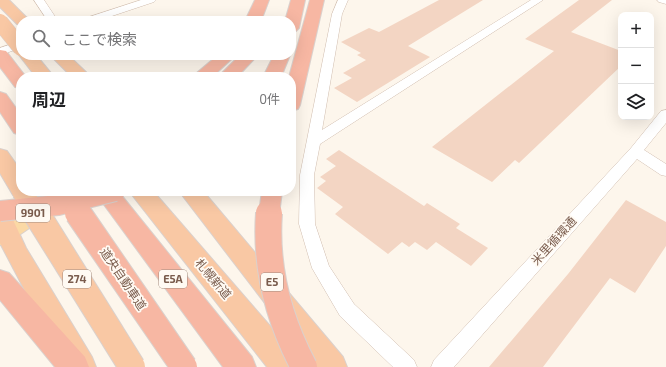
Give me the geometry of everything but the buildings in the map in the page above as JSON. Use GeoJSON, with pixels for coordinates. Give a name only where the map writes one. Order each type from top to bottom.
{"type":"FeatureCollection","features":[{"type":"Feature","properties":{"kind":"highway"},"geometry":{"type":"LineString","coordinates":[[1,0],[17,16]]}},
{"type":"Feature","properties":{"kind":"highway"},"geometry":{"type":"LineString","coordinates":[[255,16],[262,0]]}},
{"type":"Feature","properties":{"kind":"highway"},"geometry":{"type":"LineString","coordinates":[[294,16],[298,0]]}},
{"type":"Feature","properties":{"kind":"highway"},"geometry":{"type":"LineString","coordinates":[[296,85],[317,0]]}},
{"type":"Feature","properties":{"kind":"highway"},"geometry":{"type":"LineString","coordinates":[[0,22],[16,42]]}},
{"type":"Feature","properties":{"kind":"highway"},"geometry":{"type":"LineString","coordinates":[[0,55],[16,76]]}},
{"type":"Feature","properties":{"kind":"highway"},"geometry":{"type":"LineString","coordinates":[[31,60],[41,72]]}},
{"type":"Feature","properties":{"kind":"highway"},"geometry":{"type":"LineString","coordinates":[[63,60],[77,72]]}},
{"type":"Feature","properties":{"kind":"highway"},"geometry":{"type":"LineString","coordinates":[[207,72],[222,60]]}},
{"type":"Feature","properties":{"kind":"highway"},"geometry":{"type":"LineString","coordinates":[[232,72],[245,60]]}},
{"type":"Feature","properties":{"kind":"highway"},"geometry":{"type":"LineString","coordinates":[[274,72],[280,60]]}},
{"type":"Feature","properties":{"kind":"highway"},"geometry":{"type":"LineString","coordinates":[[0,98],[16,122]]}},
{"type":"Feature","properties":{"kind":"highway","name":"274"},"geometry":{"type":"LineString","coordinates":[[0,156],[16,181]]}},
{"type":"Feature","properties":{"kind":"highway","name":"274"},"geometry":{"type":"LineString","coordinates":[[26,196],[132,367]]}},
{"type":"Feature","properties":{"kind":"highway","name":"道央自動車道"},"geometry":{"type":"LineString","coordinates":[[66,196],[184,367]]}},
{"type":"Feature","properties":{"kind":"highway"},"geometry":{"type":"LineString","coordinates":[[81,367],[16,252],[1,220],[18,210],[82,201],[98,196]]}},
{"type":"Feature","properties":{"kind":"highway","name":"E5A"},"geometry":{"type":"LineString","coordinates":[[109,196],[241,367]]}},
{"type":"Feature","properties":{"kind":"highway","name":"札幌新道"},"geometry":{"type":"LineString","coordinates":[[144,196],[286,367]]}},
{"type":"Feature","properties":{"kind":"highway"},"geometry":{"type":"LineString","coordinates":[[194,196],[332,367]]}},
{"type":"Feature","properties":{"kind":"highway","name":"E5"},"geometry":{"type":"LineString","coordinates":[[271,196],[267,240],[271,275],[278,309],[304,367]]}},
{"type":"Feature","properties":{"kind":"highway"},"geometry":{"type":"LineString","coordinates":[[0,281],[74,367]]}},
{"type":"Feature","properties":{"kind":"main road","name":"9901"},"geometry":{"type":"LineString","coordinates":[[1,220],[23,196]]}},
{"type":"Feature","properties":{"kind":"main road","name":"9901"},"geometry":{"type":"LineString","coordinates":[[1,220],[56,196]]}},
{"type":"Feature","properties":{"kind":"street"},"geometry":{"type":"LineString","coordinates":[[39,0],[49,16]]}},
{"type":"Feature","properties":{"kind":"street"},"geometry":{"type":"LineString","coordinates":[[103,16],[151,0]]}},
{"type":"Feature","properties":{"kind":"street"},"geometry":{"type":"LineString","coordinates":[[343,0],[337,14],[312,143],[307,175],[307,224],[321,268],[347,310],[407,367]]}},
{"type":"Feature","properties":{"kind":"street"},"geometry":{"type":"LineString","coordinates":[[312,143],[538,0]]}},
{"type":"Feature","properties":{"kind":"street"},"geometry":{"type":"LineString","coordinates":[[662,0],[666,1]]}},
{"type":"Feature","properties":{"kind":"street"},"geometry":{"type":"LineString","coordinates":[[0,52],[16,46]]}},
{"type":"Feature","properties":{"kind":"street","name":"米里循環通"},"geometry":{"type":"LineString","coordinates":[[441,367],[636,151],[666,114]]}},
{"type":"Feature","properties":{"kind":"street"},"geometry":{"type":"LineString","coordinates":[[636,151],[666,171]]}}]}
